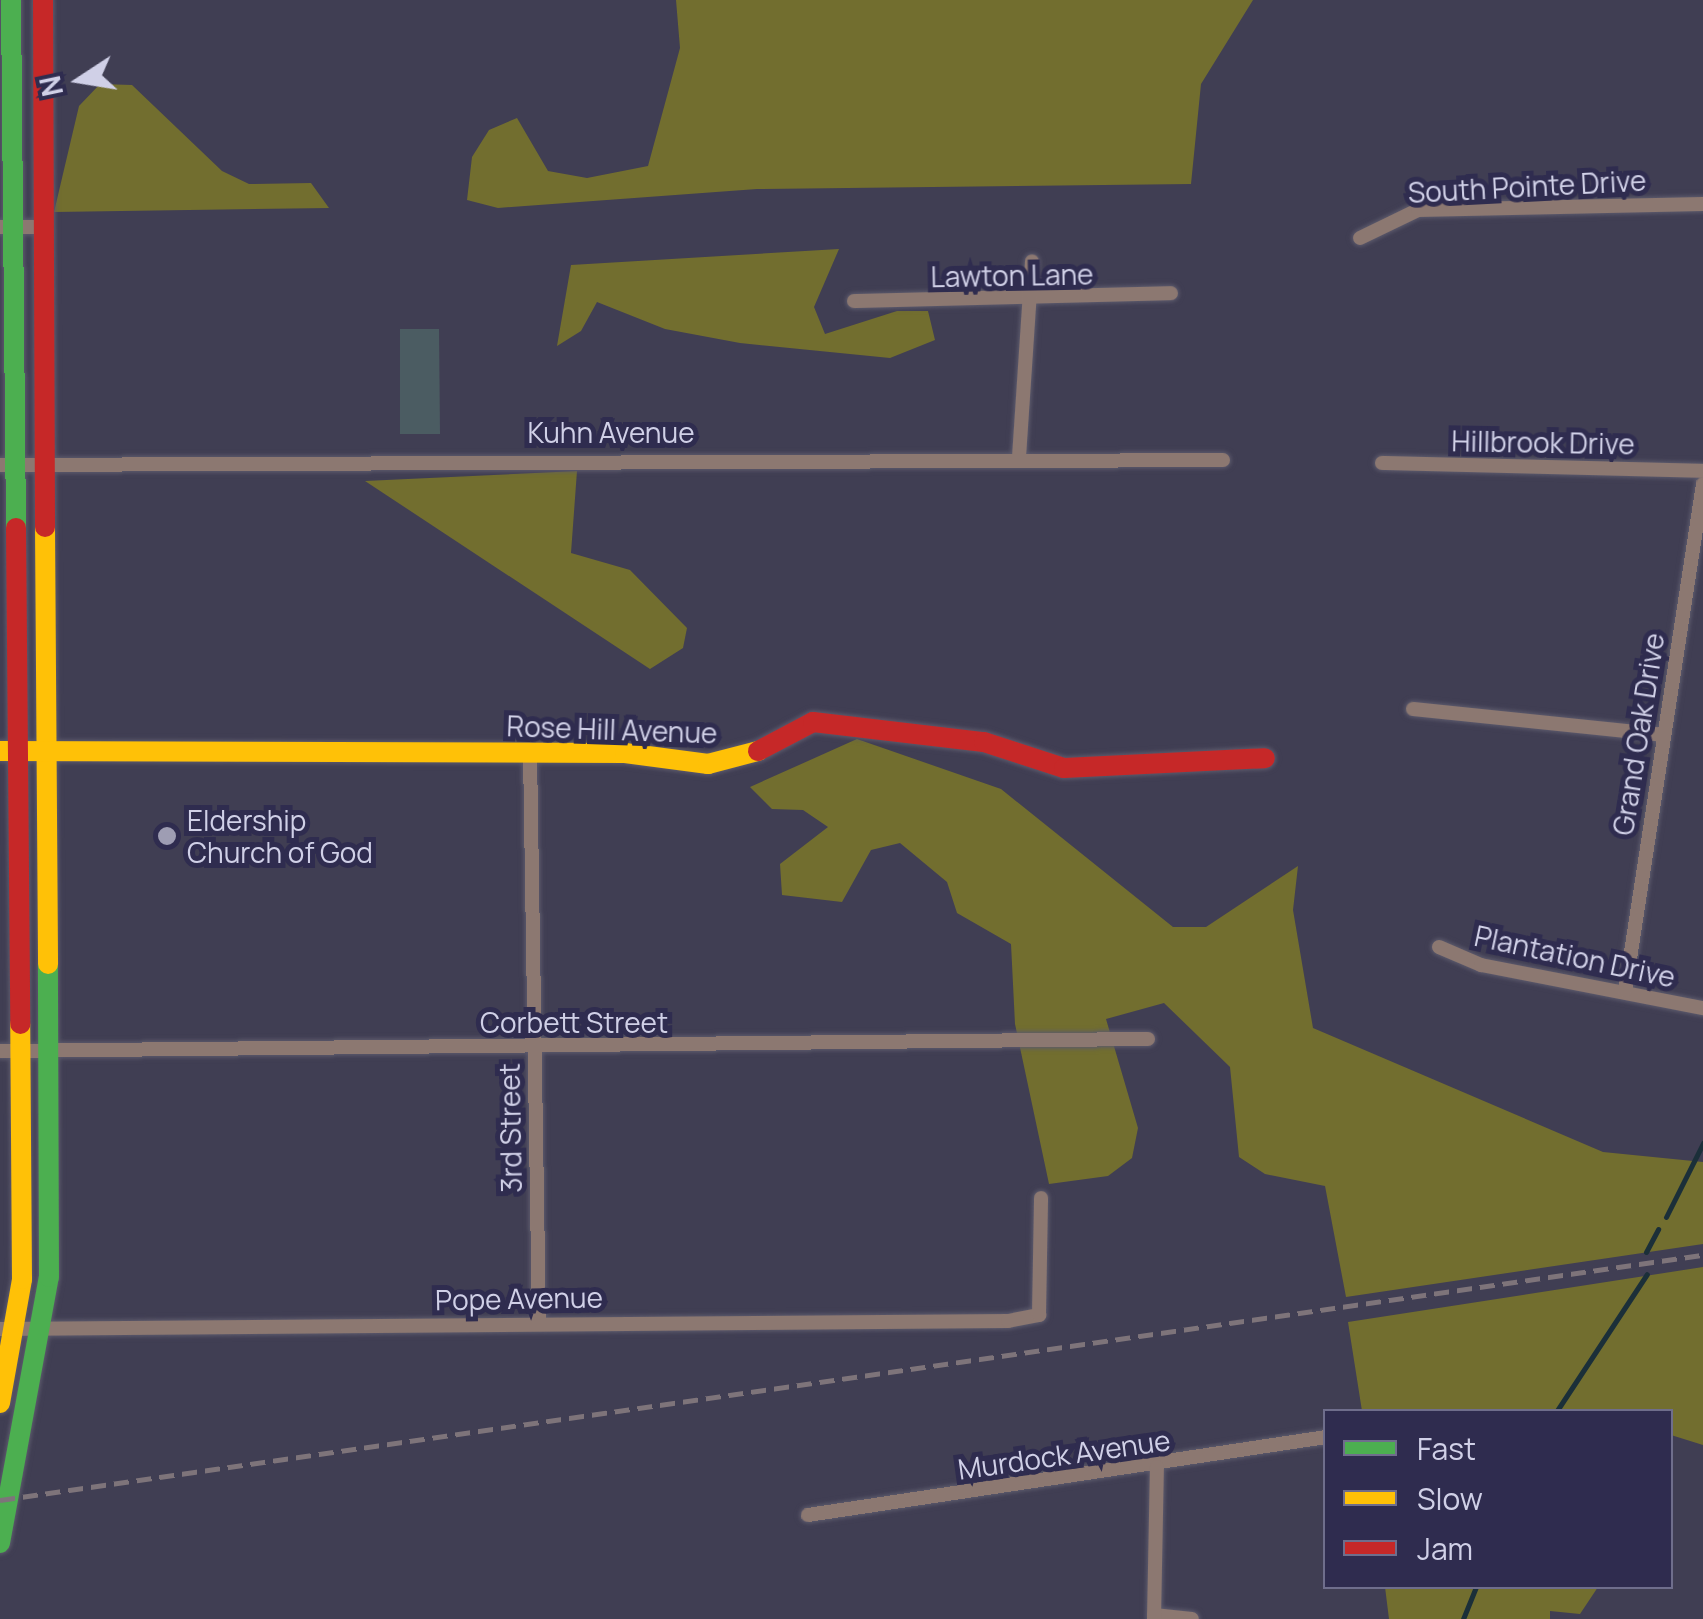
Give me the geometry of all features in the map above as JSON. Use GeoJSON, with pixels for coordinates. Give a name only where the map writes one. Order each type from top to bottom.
{"type":"FeatureCollection","features":[{"type":"Feature","properties":{"kind":"main road"},"geometry":{"type":"LineString","coordinates":[[0,1403],[8,1329],[6,226],[11,0]]}},
{"type":"Feature","properties":{"kind":"main road"},"geometry":{"type":"LineString","coordinates":[[0,1543],[44,1329],[50,1050],[44,752],[43,0]]}},
{"type":"Feature","properties":{"kind":"main road","name":"Rose Hill Avenue"},"geometry":{"type":"LineString","coordinates":[[8,751],[530,752],[729,762],[813,722],[1004,746],[1064,768],[1265,758]]}},
{"type":"Feature","properties":{"kind":"street","name":"South Pointe Drive"},"geometry":{"type":"LineString","coordinates":[[1360,238],[1418,210],[1703,204]]}},
{"type":"Feature","properties":{"kind":"street"},"geometry":{"type":"LineString","coordinates":[[6,226],[45,227]]}},
{"type":"Feature","properties":{"kind":"street"},"geometry":{"type":"LineString","coordinates":[[1019,458],[1032,262]]}},
{"type":"Feature","properties":{"kind":"street","name":"Lawton Lane"},"geometry":{"type":"LineString","coordinates":[[854,302],[1028,304],[1171,293]]}},
{"type":"Feature","properties":{"kind":"street","name":"Kuhn Avenue"},"geometry":{"type":"LineString","coordinates":[[8,465],[1223,460]]}},
{"type":"Feature","properties":{"kind":"street","name":"Hillbrook Drive"},"geometry":{"type":"LineString","coordinates":[[1382,463],[1703,470]]}},
{"type":"Feature","properties":{"kind":"street","name":"Grand Oak Drive"},"geometry":{"type":"LineString","coordinates":[[1625,991],[1703,484]]}},
{"type":"Feature","properties":{"kind":"street"},"geometry":{"type":"LineString","coordinates":[[1413,709],[1663,735]]}},
{"type":"Feature","properties":{"kind":"street","name":"3rd Street"},"geometry":{"type":"LineString","coordinates":[[530,752],[539,1324]]}},
{"type":"Feature","properties":{"kind":"street","name":"Plantation Drive"},"geometry":{"type":"LineString","coordinates":[[1439,946],[1480,965],[1703,1008]]}},
{"type":"Feature","properties":{"kind":"street","name":"Corbett Street"},"geometry":{"type":"LineString","coordinates":[[10,1051],[1148,1038]]}},
{"type":"Feature","properties":{"kind":"street","name":"Pope Avenue"},"geometry":{"type":"LineString","coordinates":[[8,1329],[1039,1316],[1041,1198]]}},
{"type":"Feature","properties":{"kind":"street","name":"Murdock Avenue"},"geometry":{"type":"LineString","coordinates":[[808,1515],[1157,1467],[1323,1438]]}},
{"type":"Feature","properties":{"kind":"street"},"geometry":{"type":"LineString","coordinates":[[1157,1467],[1154,1617],[1192,1619]]}},
{"type":"Feature","properties":{"kind":"shaded area"},"geometry":{"type":"Polygon","coordinates":[[[676,0],[1253,0],[1201,84],[1191,184],[757,189],[498,208],[467,200],[472,157],[489,130],[517,118],[548,171],[587,178],[648,166],[680,48],[676,0]]]}},
{"type":"Feature","properties":{"kind":"shaded area"},"geometry":{"type":"Polygon","coordinates":[[[100,84],[132,85],[222,171],[249,184],[311,183],[329,208],[54,212],[79,106],[100,84]]]}},
{"type":"Feature","properties":{"kind":"shaded area"},"geometry":{"type":"Polygon","coordinates":[[[839,249],[814,307],[825,334],[897,311],[928,311],[935,340],[890,358],[740,343],[665,329],[597,302],[581,331],[557,346],[571,265],[839,249]]]}},
{"type":"Feature","properties":{"kind":"shaded area"},"geometry":{"type":"Polygon","coordinates":[[[577,471],[571,553],[630,570],[687,628],[683,648],[650,669],[365,481],[577,471]]]}},
{"type":"Feature","properties":{"kind":"shaded area"},"geometry":{"type":"Polygon","coordinates":[[[857,739],[1001,789],[1173,927],[1206,927],[1298,866],[1293,910],[1313,1028],[1603,1152],[1703,1162],[1703,1244],[1346,1297],[1325,1186],[1265,1174],[1239,1157],[1230,1067],[1164,1003],[1106,1019],[1138,1128],[1132,1158],[1108,1176],[1049,1184],[1015,1024],[1011,944],[957,913],[947,882],[900,843],[871,850],[842,902],[782,895],[780,864],[828,827],[803,810],[772,809],[750,787],[857,739]]]}},
{"type":"Feature","properties":{"kind":"shaded area"},"geometry":{"type":"Polygon","coordinates":[[[1703,1267],[1703,1445],[1673,1436],[1673,1409],[1362,1409],[1348,1322],[1703,1267]]]}},
{"type":"Feature","properties":{"kind":"shaded area"},"geometry":{"type":"Polygon","coordinates":[[[1385,1589],[1597,1589],[1580,1614],[1550,1611],[1550,1619],[1389,1619],[1385,1589]]]}},
{"type":"Feature","properties":{"kind":"building"},"geometry":{"type":"Polygon","coordinates":[[[400,329],[439,329],[440,434],[400,434],[400,329]]]}},
{"type":"Feature","properties":{"kind":"waterway"},"geometry":{"type":"LineString","coordinates":[[1666,1217],[1703,1143]]}},
{"type":"Feature","properties":{"kind":"waterway"},"geometry":{"type":"LineString","coordinates":[[1646,1252],[1658,1229]]}},
{"type":"Feature","properties":{"kind":"waterway"},"geometry":{"type":"LineString","coordinates":[[1558,1409],[1647,1274]]}},
{"type":"Feature","properties":{"kind":"waterway"},"geometry":{"type":"LineString","coordinates":[[1463,1619],[1475,1589]]}},
{"type":"Feature","properties":{"kind":"railway"},"geometry":{"type":"LineString","coordinates":[[0,1500],[1703,1255]]}},
{"type":"Feature","properties":{"kind":"traffic: fast"},"geometry":{"type":"LineString","coordinates":[[11,0],[16,528]]}},
{"type":"Feature","properties":{"kind":"traffic: fast"},"geometry":{"type":"LineString","coordinates":[[0,1543],[49,1277],[48,964]]}},
{"type":"Feature","properties":{"kind":"traffic: slow"},"geometry":{"type":"LineString","coordinates":[[45,527],[48,964]]}},
{"type":"Feature","properties":{"kind":"traffic: slow"},"geometry":{"type":"LineString","coordinates":[[0,751],[625,753],[708,764],[758,751]]}},
{"type":"Feature","properties":{"kind":"traffic: slow"},"geometry":{"type":"LineString","coordinates":[[0,1403],[22,1279],[20,1024]]}},
{"type":"Feature","properties":{"kind":"traffic: jam"},"geometry":{"type":"LineString","coordinates":[[43,0],[45,527]]}},
{"type":"Feature","properties":{"kind":"traffic: jam"},"geometry":{"type":"LineString","coordinates":[[16,528],[20,1024]]}},
{"type":"Feature","properties":{"kind":"traffic: jam"},"geometry":{"type":"LineString","coordinates":[[758,751],[813,722],[984,742],[1064,768],[1265,758]]}},
{"type":"Feature","properties":{"kind":"place","name":"Eldership Church of God"},"geometry":{"type":"Point","coordinates":[167,836]}}]}
